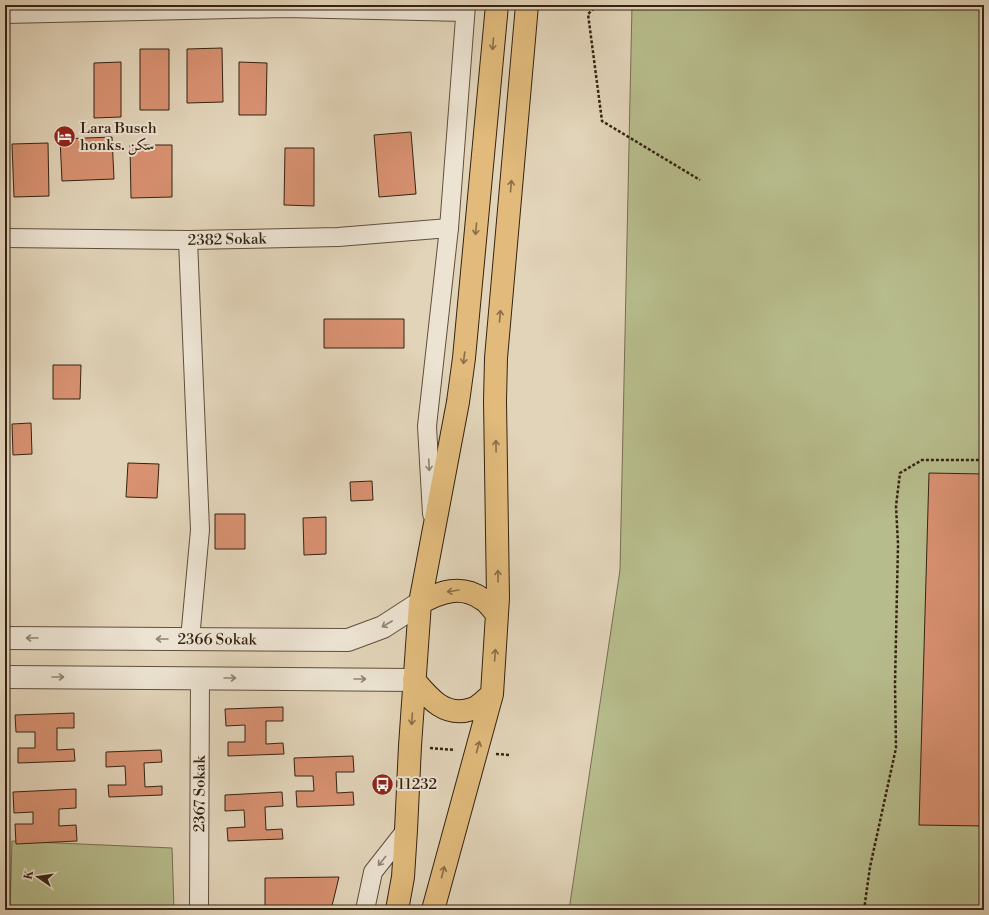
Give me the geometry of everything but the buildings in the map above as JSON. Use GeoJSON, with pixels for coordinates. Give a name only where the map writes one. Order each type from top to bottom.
{"type":"FeatureCollection","features":[{"type":"Feature","properties":{"kind":"main road"},"geometry":{"type":"LineString","coordinates":[[397,910],[403,877],[414,680],[420,603],[458,402],[464,358],[497,5]]}},
{"type":"Feature","properties":{"kind":"main road"},"geometry":{"type":"LineString","coordinates":[[433,910],[492,694],[497,614],[496,358],[527,5]]}},
{"type":"Feature","properties":{"kind":"main road"},"geometry":{"type":"LineString","coordinates":[[420,603],[439,593],[460,590],[482,599],[497,614]]}},
{"type":"Feature","properties":{"kind":"main road"},"geometry":{"type":"LineString","coordinates":[[414,680],[430,698],[443,708],[457,712],[473,709],[492,694]]}},
{"type":"Feature","properties":{"kind":"street"},"geometry":{"type":"LineString","coordinates":[[5,14],[285,6],[466,8],[449,228],[427,426],[433,536]]}},
{"type":"Feature","properties":{"kind":"street","name":"2382 Sokak"},"geometry":{"type":"LineString","coordinates":[[5,238],[188,240],[338,237],[449,228]]}},
{"type":"Feature","properties":{"kind":"street"},"geometry":{"type":"LineString","coordinates":[[188,240],[200,530],[190,639]]}},
{"type":"Feature","properties":{"kind":"street","name":"2366 Sokak"},"geometry":{"type":"LineString","coordinates":[[5,638],[348,640],[383,627],[420,603]]}},
{"type":"Feature","properties":{"kind":"street"},"geometry":{"type":"LineString","coordinates":[[5,677],[414,680]]}},
{"type":"Feature","properties":{"kind":"street","name":"2367 Sokak"},"geometry":{"type":"LineString","coordinates":[[199,910],[200,678]]}},
{"type":"Feature","properties":{"kind":"street"},"geometry":{"type":"LineString","coordinates":[[366,910],[373,872],[406,830]]}},
{"type":"Feature","properties":{"kind":"path"},"geometry":{"type":"LineString","coordinates":[[598,5],[588,14],[602,121],[700,180]]}},
{"type":"Feature","properties":{"kind":"path"},"geometry":{"type":"LineString","coordinates":[[864,910],[870,867],[896,748],[895,684],[898,544],[896,506],[900,473],[922,460],[984,460]]}},
{"type":"Feature","properties":{"kind":"path"},"geometry":{"type":"LineString","coordinates":[[410,746],[510,756]]}},
{"type":"Feature","properties":{"kind":"green space"},"geometry":{"type":"Polygon","coordinates":[[[632,5],[984,5],[984,910],[569,910],[620,570],[632,5]]]}},
{"type":"Feature","properties":{"kind":"green space"},"geometry":{"type":"Polygon","coordinates":[[[12,841],[172,848],[174,910],[10,910],[12,841]]]}},
{"type":"Feature","properties":{"kind":"place","name":"Lara Busch honks. سكن"},"geometry":{"type":"Point","coordinates":[64,137]}},
{"type":"Feature","properties":{"kind":"place","name":"11232"},"geometry":{"type":"Point","coordinates":[383,784]}}]}
